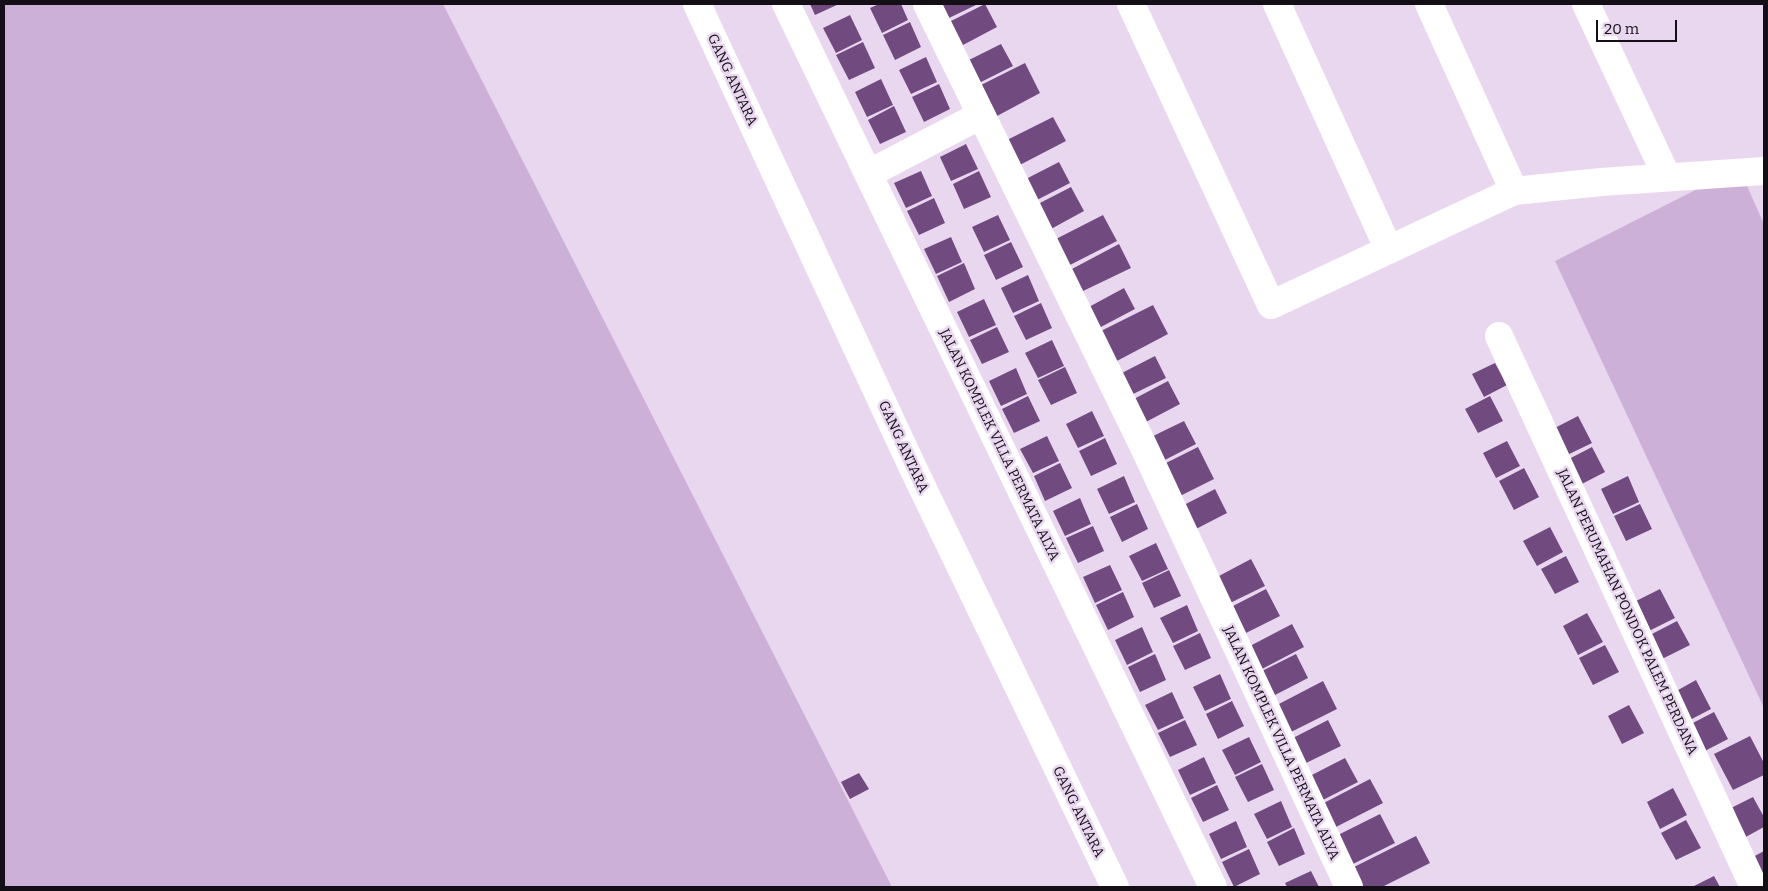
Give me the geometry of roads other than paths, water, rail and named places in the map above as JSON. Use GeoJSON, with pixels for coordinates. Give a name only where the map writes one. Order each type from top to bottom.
{"type":"FeatureCollection","features":[{"type":"Feature","properties":{"kind":"street","name":"GANG ANTARA"},"geometry":{"type":"LineString","coordinates":[[697,4],[916,475],[1114,887]]}},
{"type":"Feature","properties":{"kind":"street","name":"JALAN KOMPLEK VILLA PERMATA ALYA"},"geometry":{"type":"LineString","coordinates":[[786,4],[1213,887]]}},
{"type":"Feature","properties":{"kind":"street","name":"JALAN KOMPLEK VILLA PERMATA ALYA"},"geometry":{"type":"LineString","coordinates":[[927,4],[1142,443],[1349,887]]}},
{"type":"Feature","properties":{"kind":"street"},"geometry":{"type":"LineString","coordinates":[[1131,4],[1271,305],[1389,250],[1510,181],[1601,182],[1764,171]]}},
{"type":"Feature","properties":{"kind":"street"},"geometry":{"type":"LineString","coordinates":[[1277,4],[1389,250]]}},
{"type":"Feature","properties":{"kind":"street"},"geometry":{"type":"LineString","coordinates":[[1429,4],[1510,181]]}},
{"type":"Feature","properties":{"kind":"street"},"geometry":{"type":"LineString","coordinates":[[1586,4],[1667,178]]}},
{"type":"Feature","properties":{"kind":"street"},"geometry":{"type":"LineString","coordinates":[[868,174],[981,115]]}},
{"type":"Feature","properties":{"kind":"street","name":"JALAN PERUMAHAN PONDOK PALEM PERDANA"},"geometry":{"type":"LineString","coordinates":[[1499,336],[1754,887]]}}]}
